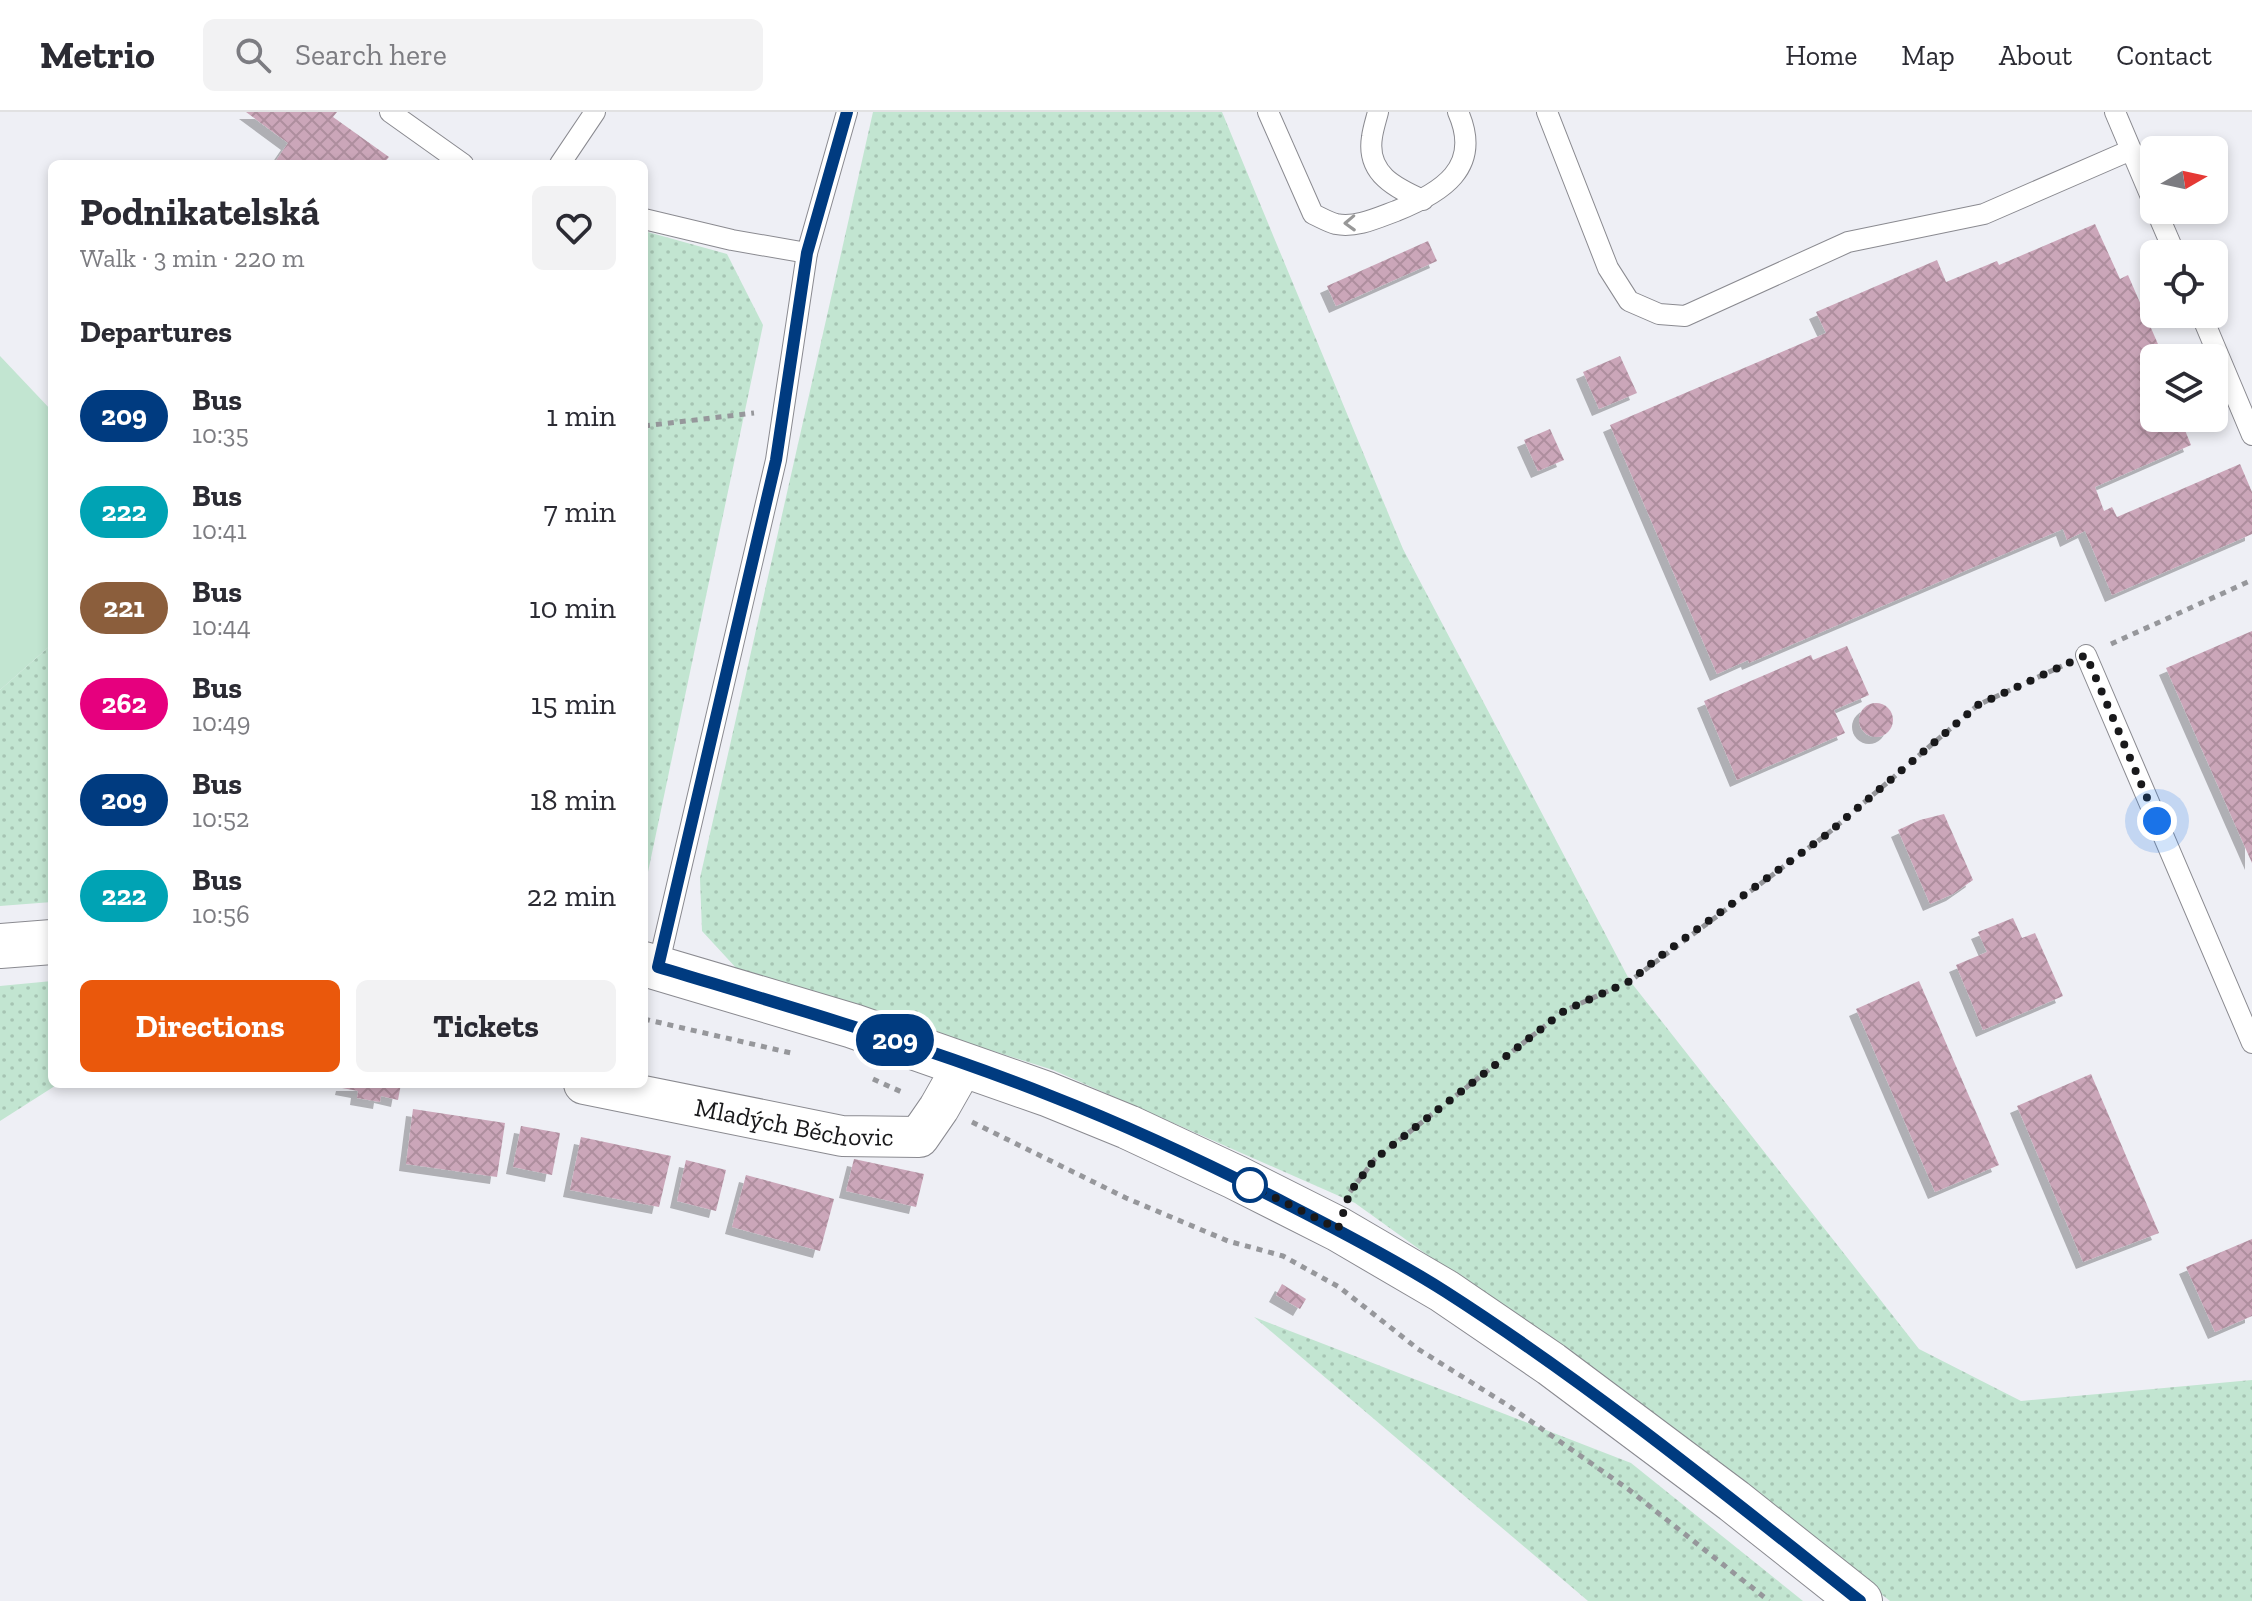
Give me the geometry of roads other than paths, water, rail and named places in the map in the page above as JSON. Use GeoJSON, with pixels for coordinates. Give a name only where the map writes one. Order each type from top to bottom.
{"type":"FeatureCollection","features":[{"type":"Feature","properties":{"kind":"street"},"geometry":{"type":"LineString","coordinates":[[0,946],[48,942]]}},
{"type":"Feature","properties":{"kind":"street"},"geometry":{"type":"LineString","coordinates":[[651,966],[853,1026],[964,1064],[1128,1127],[1338,1229],[1444,1291],[1551,1364],[1734,1501],[1860,1601]]}},
{"type":"Feature","properties":{"kind":"street","name":"Mladých Běchovic"},"geometry":{"type":"LineString","coordinates":[[604,1088],[842,1136],[919,1137],[964,1064]]}},
{"type":"Feature","properties":{"kind":"lane"},"geometry":{"type":"LineString","coordinates":[[390,112],[457,160]]}},
{"type":"Feature","properties":{"kind":"lane"},"geometry":{"type":"LineString","coordinates":[[563,160],[595,112]]}},
{"type":"Feature","properties":{"kind":"lane"},"geometry":{"type":"LineString","coordinates":[[651,966],[776,460],[807,253],[847,112]]}},
{"type":"Feature","properties":{"kind":"lane"},"geometry":{"type":"LineString","coordinates":[[1268,112],[1313,214],[1337,224],[1365,223],[1423,200],[1445,185],[1459,169],[1465,152],[1458,112]]}},
{"type":"Feature","properties":{"kind":"lane"},"geometry":{"type":"LineString","coordinates":[[1378,112],[1371,140],[1376,166],[1390,185],[1423,200]]}},
{"type":"Feature","properties":{"kind":"lane"},"geometry":{"type":"LineString","coordinates":[[1547,112],[1608,268],[1629,301],[1659,314],[1685,316],[1848,242],[1984,214],[2131,150]]}},
{"type":"Feature","properties":{"kind":"lane"},"geometry":{"type":"LineString","coordinates":[[2115,112],[2140,171]]}},
{"type":"Feature","properties":{"kind":"lane"},"geometry":{"type":"LineString","coordinates":[[648,220],[732,240],[807,253]]}},
{"type":"Feature","properties":{"kind":"lane"},"geometry":{"type":"LineString","coordinates":[[2207,328],[2252,435]]}},
{"type":"Feature","properties":{"kind":"lane"},"geometry":{"type":"LineString","coordinates":[[2086,655],[2252,1043]]}}]}
